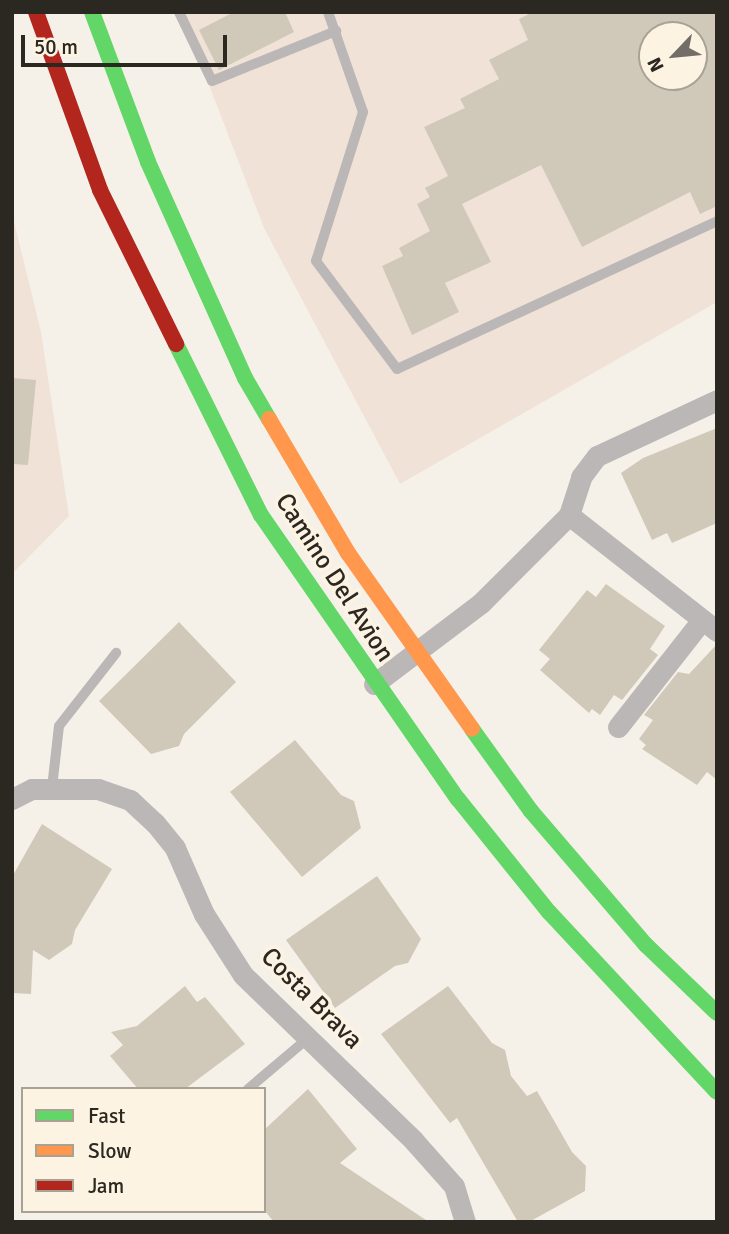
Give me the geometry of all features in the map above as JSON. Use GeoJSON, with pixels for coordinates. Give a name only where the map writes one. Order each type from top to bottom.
{"type":"FeatureCollection","features":[{"type":"Feature","properties":{"kind":"main road","name":"Camino Del Avion"},"geometry":{"type":"LineString","coordinates":[[36,12],[100,190],[261,514],[374,684],[549,912],[717,1091]]}},
{"type":"Feature","properties":{"kind":"main road","name":"Camino Del Avion"},"geometry":{"type":"LineString","coordinates":[[92,12],[148,162],[245,377],[348,553],[531,811],[646,945],[717,1013]]}},
{"type":"Feature","properties":{"kind":"street"},"geometry":{"type":"LineString","coordinates":[[374,684],[481,603],[569,515],[581,477],[597,456],[717,400]]}},
{"type":"Feature","properties":{"kind":"street"},"geometry":{"type":"LineString","coordinates":[[569,515],[710,625],[618,727]]}},
{"type":"Feature","properties":{"kind":"street","name":"Costa Brava"},"geometry":{"type":"LineString","coordinates":[[12,799],[32,789],[98,789],[130,800],[155,823],[175,848],[204,914],[243,975],[360,1087],[454,1186],[465,1222]]}},
{"type":"Feature","properties":{"kind":"lane"},"geometry":{"type":"LineString","coordinates":[[179,12],[212,80],[336,31]]}},
{"type":"Feature","properties":{"kind":"lane"},"geometry":{"type":"LineString","coordinates":[[328,12],[363,112],[316,261],[397,369],[717,221]]}},
{"type":"Feature","properties":{"kind":"lane"},"geometry":{"type":"LineString","coordinates":[[52,788],[59,726],[116,653]]}},
{"type":"Feature","properties":{"kind":"lane"},"geometry":{"type":"LineString","coordinates":[[250,1087],[307,1039]]}},
{"type":"Feature","properties":{"kind":"shaded area"},"geometry":{"type":"Polygon","coordinates":[[[181,12],[717,12],[717,302],[400,484],[264,228],[181,12]]]}},
{"type":"Feature","properties":{"kind":"shaded area"},"geometry":{"type":"Polygon","coordinates":[[[12,213],[41,332],[69,516],[12,574],[12,213]]]}},
{"type":"Feature","properties":{"kind":"building"},"geometry":{"type":"Polygon","coordinates":[[[234,12],[285,12],[294,32],[219,70],[199,30],[234,12]]]}},
{"type":"Feature","properties":{"kind":"building"},"geometry":{"type":"Polygon","coordinates":[[[533,12],[717,12],[717,206],[700,214],[690,192],[582,247],[541,165],[462,204],[491,262],[445,283],[459,312],[412,335],[382,266],[403,256],[399,248],[430,231],[417,204],[430,197],[425,188],[448,176],[424,127],[465,108],[460,99],[499,79],[489,60],[528,40],[519,19],[533,12]]]}},
{"type":"Feature","properties":{"kind":"building"},"geometry":{"type":"Polygon","coordinates":[[[12,378],[36,380],[28,465],[12,464],[12,378]]]}},
{"type":"Feature","properties":{"kind":"building"},"geometry":{"type":"Polygon","coordinates":[[[717,428],[717,523],[672,543],[667,533],[652,540],[621,473],[643,458],[717,428]]]}},
{"type":"Feature","properties":{"kind":"building"},"geometry":{"type":"Polygon","coordinates":[[[606,584],[665,626],[650,649],[658,655],[622,700],[614,695],[600,715],[592,709],[589,713],[540,670],[550,659],[539,650],[587,590],[596,597],[606,584]]]}},
{"type":"Feature","properties":{"kind":"building"},"geometry":{"type":"Polygon","coordinates":[[[179,622],[236,682],[184,734],[179,746],[151,754],[99,701],[179,622]]]}},
{"type":"Feature","properties":{"kind":"building"},"geometry":{"type":"Polygon","coordinates":[[[717,644],[717,780],[707,772],[697,785],[642,749],[646,745],[639,739],[653,720],[644,715],[678,672],[689,674],[717,644]]]}},
{"type":"Feature","properties":{"kind":"building"},"geometry":{"type":"Polygon","coordinates":[[[295,740],[341,795],[354,801],[361,828],[302,877],[230,792],[295,740]]]}},
{"type":"Feature","properties":{"kind":"building"},"geometry":{"type":"Polygon","coordinates":[[[42,824],[112,869],[75,930],[72,944],[49,960],[33,950],[31,994],[12,993],[12,877],[42,824]]]}},
{"type":"Feature","properties":{"kind":"building"},"geometry":{"type":"Polygon","coordinates":[[[377,876],[421,939],[408,963],[395,966],[335,1008],[286,940],[377,876]]]}},
{"type":"Feature","properties":{"kind":"building"},"geometry":{"type":"Polygon","coordinates":[[[185,986],[197,1002],[205,997],[245,1044],[188,1087],[136,1087],[110,1056],[123,1045],[111,1032],[137,1026],[185,986]]]}},
{"type":"Feature","properties":{"kind":"building"},"geometry":{"type":"Polygon","coordinates":[[[448,986],[492,1043],[505,1050],[511,1076],[527,1096],[537,1091],[572,1152],[586,1166],[585,1191],[529,1222],[518,1222],[457,1118],[450,1123],[381,1034],[448,986]]]}},
{"type":"Feature","properties":{"kind":"building"},"geometry":{"type":"Polygon","coordinates":[[[308,1089],[357,1149],[340,1163],[429,1222],[274,1222],[266,1212],[266,1128],[308,1089]]]}},
{"type":"Feature","properties":{"kind":"traffic: fast"},"geometry":{"type":"LineString","coordinates":[[92,12],[148,162],[245,378],[269,419]]}},
{"type":"Feature","properties":{"kind":"traffic: fast"},"geometry":{"type":"LineString","coordinates":[[176,344],[261,515],[458,799],[549,912],[717,1092]]}},
{"type":"Feature","properties":{"kind":"traffic: fast"},"geometry":{"type":"LineString","coordinates":[[472,729],[531,811],[646,945],[717,1013]]}},
{"type":"Feature","properties":{"kind":"traffic: slow"},"geometry":{"type":"LineString","coordinates":[[269,419],[348,553],[472,729]]}},
{"type":"Feature","properties":{"kind":"traffic: jam"},"geometry":{"type":"LineString","coordinates":[[36,12],[100,190],[176,344]]}}]}
